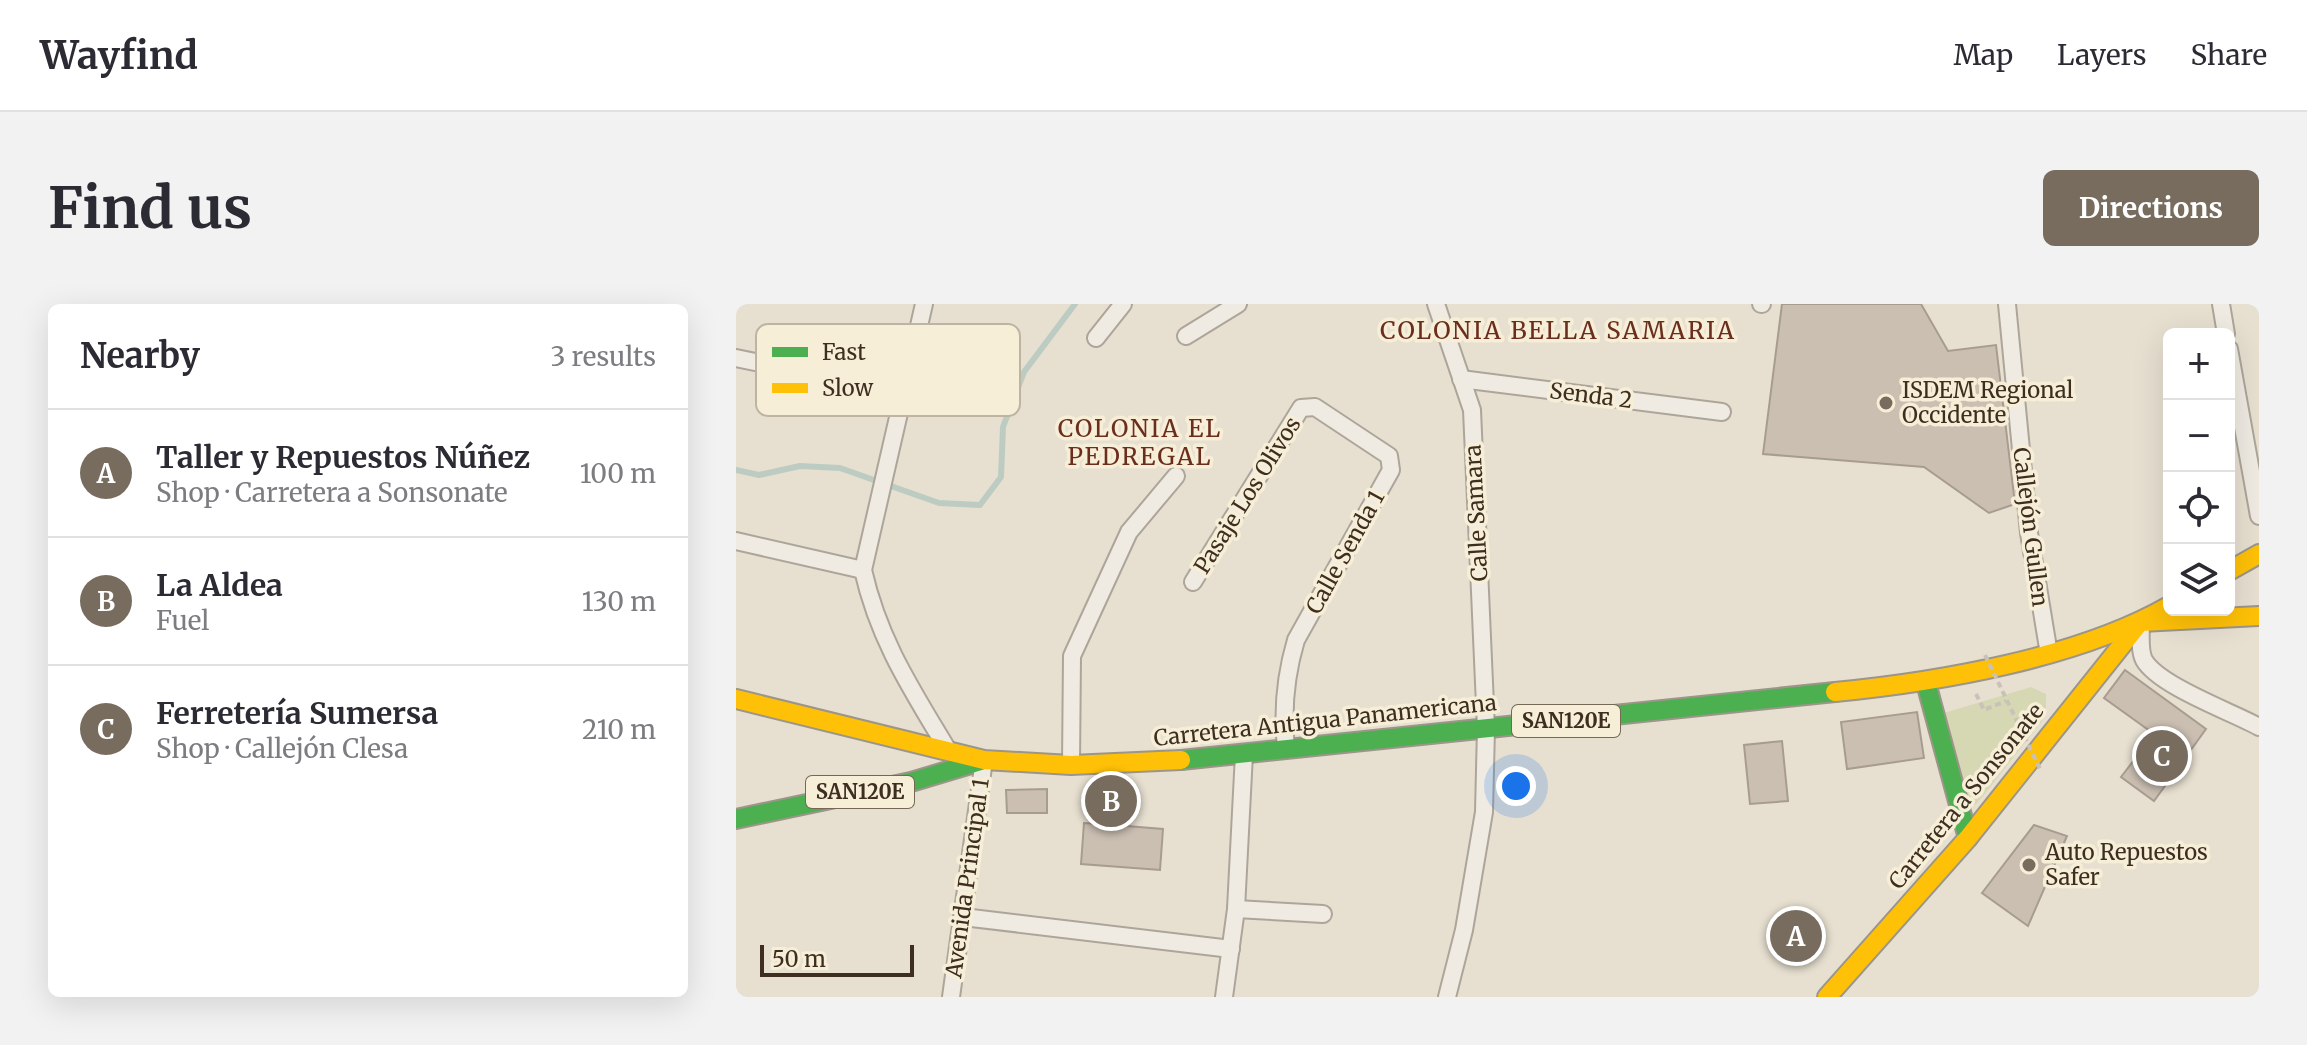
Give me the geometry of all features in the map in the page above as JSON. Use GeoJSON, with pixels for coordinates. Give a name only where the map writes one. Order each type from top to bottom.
{"type":"FeatureCollection","features":[{"type":"Feature","properties":{"kind":"main road"},"geometry":{"type":"LineString","coordinates":[[2235,568],[2259,554]]}},
{"type":"Feature","properties":{"kind":"main road"},"geometry":{"type":"LineString","coordinates":[[2141,622],[2163,609]]}},
{"type":"Feature","properties":{"kind":"main road"},"geometry":{"type":"LineString","coordinates":[[2141,622],[2259,616]]}},
{"type":"Feature","properties":{"kind":"main road","name":"Carretera Antigua Panamericana"},"geometry":{"type":"LineString","coordinates":[[736,699],[984,760],[1071,765],[1244,754],[1926,683],[2049,654],[2141,622]]}},
{"type":"Feature","properties":{"kind":"main road","name":"Carretera a Sonsonate"},"geometry":{"type":"LineString","coordinates":[[1830,996],[1968,838],[2097,672],[2141,622]]}},
{"type":"Feature","properties":{"kind":"main road"},"geometry":{"type":"LineString","coordinates":[[1926,683],[1968,838]]}},
{"type":"Feature","properties":{"kind":"main road","name":"Carretera Antigua Panamericana"},"geometry":{"type":"LineString","coordinates":[[736,819],[911,782],[984,760]]}},
{"type":"Feature","properties":{"kind":"street"},"geometry":{"type":"LineString","coordinates":[[920,324],[924,304]]}},
{"type":"Feature","properties":{"kind":"street"},"geometry":{"type":"LineString","coordinates":[[1096,338],[1123,304]]}},
{"type":"Feature","properties":{"kind":"street"},"geometry":{"type":"LineString","coordinates":[[1186,336],[1238,304]]}},
{"type":"Feature","properties":{"kind":"street","name":"Calle Samara"},"geometry":{"type":"LineString","coordinates":[[1436,304],[1472,410],[1486,728],[1484,812],[1464,930],[1447,997]]}},
{"type":"Feature","properties":{"kind":"street","name":"Callejón Gullen"},"geometry":{"type":"LineString","coordinates":[[2007,304],[2029,533],[2049,654]]}},
{"type":"Feature","properties":{"kind":"street"},"geometry":{"type":"LineString","coordinates":[[2221,304],[2225,328]]}},
{"type":"Feature","properties":{"kind":"street"},"geometry":{"type":"LineString","coordinates":[[736,358],[756,362]]}},
{"type":"Feature","properties":{"kind":"street","name":"Senda 2"},"geometry":{"type":"LineString","coordinates":[[1461,379],[1722,412]]}},
{"type":"Feature","properties":{"kind":"street"},"geometry":{"type":"LineString","coordinates":[[2235,382],[2259,516]]}},
{"type":"Feature","properties":{"kind":"street","name":"Calle Senda 1"},"geometry":{"type":"LineString","coordinates":[[1286,748],[1282,715],[1287,670],[1296,640],[1391,470],[1389,456],[1315,407],[1301,408]]}},
{"type":"Feature","properties":{"kind":"street","name":"Pasaje Los Olivos"},"geometry":{"type":"LineString","coordinates":[[1193,582],[1301,408]]}},
{"type":"Feature","properties":{"kind":"street"},"geometry":{"type":"LineString","coordinates":[[900,416],[863,570],[873,614],[891,655],[949,752]]}},
{"type":"Feature","properties":{"kind":"street"},"geometry":{"type":"LineString","coordinates":[[1071,765],[1072,656],[1129,532],[1176,476]]}},
{"type":"Feature","properties":{"kind":"street"},"geometry":{"type":"LineString","coordinates":[[736,541],[863,570]]}},
{"type":"Feature","properties":{"kind":"street"},"geometry":{"type":"LineString","coordinates":[[2141,622],[2142,657],[2149,666],[2176,685],[2259,727]]}},
{"type":"Feature","properties":{"kind":"street"},"geometry":{"type":"LineString","coordinates":[[1224,997],[1236,909],[1244,754]]}},
{"type":"Feature","properties":{"kind":"street","name":"Avenida Principal 1"},"geometry":{"type":"LineString","coordinates":[[951,997],[984,760]]}},
{"type":"Feature","properties":{"kind":"street"},"geometry":{"type":"LineString","coordinates":[[1236,909],[1323,914]]}},
{"type":"Feature","properties":{"kind":"street"},"geometry":{"type":"LineString","coordinates":[[963,917],[1231,949]]}},
{"type":"Feature","properties":{"kind":"path"},"geometry":{"type":"LineString","coordinates":[[1985,655],[2041,771]]}},
{"type":"Feature","properties":{"kind":"path"},"geometry":{"type":"LineString","coordinates":[[1984,710],[2006,701]]}},
{"type":"Feature","properties":{"kind":"green space"},"geometry":{"type":"Polygon","coordinates":[[[2031,687],[2046,694],[2046,716],[1983,796],[1975,805],[1969,803],[1937,715],[2031,687]]]}},
{"type":"Feature","properties":{"kind":"building","name":"ISDEM Regional Occidente"},"geometry":{"type":"Polygon","coordinates":[[[1782,304],[1921,304],[1948,351],[1996,345],[2015,504],[1989,513],[1924,467],[1763,454],[1782,304]]]}},
{"type":"Feature","properties":{"kind":"building"},"geometry":{"type":"Polygon","coordinates":[[[2125,670],[2206,729],[2154,801],[2121,777],[2154,734],[2104,698],[2125,670]]]}},
{"type":"Feature","properties":{"kind":"building"},"geometry":{"type":"Polygon","coordinates":[[[1917,712],[1924,758],[1847,769],[1841,722],[1917,712]]]}},
{"type":"Feature","properties":{"kind":"building"},"geometry":{"type":"Polygon","coordinates":[[[1782,741],[1788,801],[1750,804],[1744,745],[1782,741]]]}},
{"type":"Feature","properties":{"kind":"building"},"geometry":{"type":"Polygon","coordinates":[[[1123,787],[1127,826],[1163,829],[1160,870],[1081,864],[1084,823],[1099,824],[1096,789],[1123,787]]]}},
{"type":"Feature","properties":{"kind":"building"},"geometry":{"type":"Polygon","coordinates":[[[1047,789],[1047,813],[1007,813],[1006,790],[1047,789]]]}},
{"type":"Feature","properties":{"kind":"building","name":"Auto Repuestos Safer"},"geometry":{"type":"Polygon","coordinates":[[[2034,825],[2067,836],[2028,926],[1982,893],[2034,825]]]}},
{"type":"Feature","properties":{"kind":"building"},"geometry":{"type":"Polygon","coordinates":[[[1780,914],[1823,941],[1809,955],[1769,931],[1780,914]]]}},
{"type":"Feature","properties":{"kind":"waterway"},"geometry":{"type":"LineString","coordinates":[[1020,382],[1024,372],[1075,304]]}},
{"type":"Feature","properties":{"kind":"waterway"},"geometry":{"type":"LineString","coordinates":[[736,470],[759,475],[800,466],[840,468],[939,503],[980,505],[1001,477],[1003,427],[1007,416]]}},
{"type":"Feature","properties":{"kind":"traffic: fast"},"geometry":{"type":"LineString","coordinates":[[1926,683],[1968,838]]}},
{"type":"Feature","properties":{"kind":"traffic: fast"},"geometry":{"type":"LineString","coordinates":[[1181,760],[1835,692]]}},
{"type":"Feature","properties":{"kind":"traffic: fast"},"geometry":{"type":"LineString","coordinates":[[736,819],[911,782],[981,761]]}},
{"type":"Feature","properties":{"kind":"traffic: slow"},"geometry":{"type":"LineString","coordinates":[[2235,568],[2259,554]]}},
{"type":"Feature","properties":{"kind":"traffic: slow"},"geometry":{"type":"LineString","coordinates":[[1835,692],[1918,682],[2007,665],[2093,640],[2163,609]]}},
{"type":"Feature","properties":{"kind":"traffic: slow"},"geometry":{"type":"LineString","coordinates":[[2141,622],[2259,616]]}},
{"type":"Feature","properties":{"kind":"traffic: slow"},"geometry":{"type":"LineString","coordinates":[[1827,997],[1968,838],[2137,626]]}},
{"type":"Feature","properties":{"kind":"traffic: slow"},"geometry":{"type":"LineString","coordinates":[[736,699],[984,760],[1071,765],[1181,760]]}},
{"type":"Feature","properties":{"kind":"place","name":"ISDEM Regional Occidente"},"geometry":{"type":"Point","coordinates":[1886,403]}},
{"type":"Feature","properties":{"kind":"place","name":"Ferretería Sumersa"},"geometry":{"type":"Point","coordinates":[2162,756]}},
{"type":"Feature","properties":{"kind":"place","name":"La Aldea"},"geometry":{"type":"Point","coordinates":[1111,801]}},
{"type":"Feature","properties":{"kind":"place","name":"Auto Repuestos Safer"},"geometry":{"type":"Point","coordinates":[2029,865]}},
{"type":"Feature","properties":{"kind":"place","name":"Taller y Repuestos Núñez"},"geometry":{"type":"Point","coordinates":[1796,936]}},
{"type":"Feature","properties":{"kind":"district","name":"COLONIA BELLA SAMARIA"},"geometry":{"type":"Point","coordinates":[1558,331]}},
{"type":"Feature","properties":{"kind":"district","name":"COLONIA EL PEDREGAL"},"geometry":{"type":"Point","coordinates":[1140,443]}}]}
